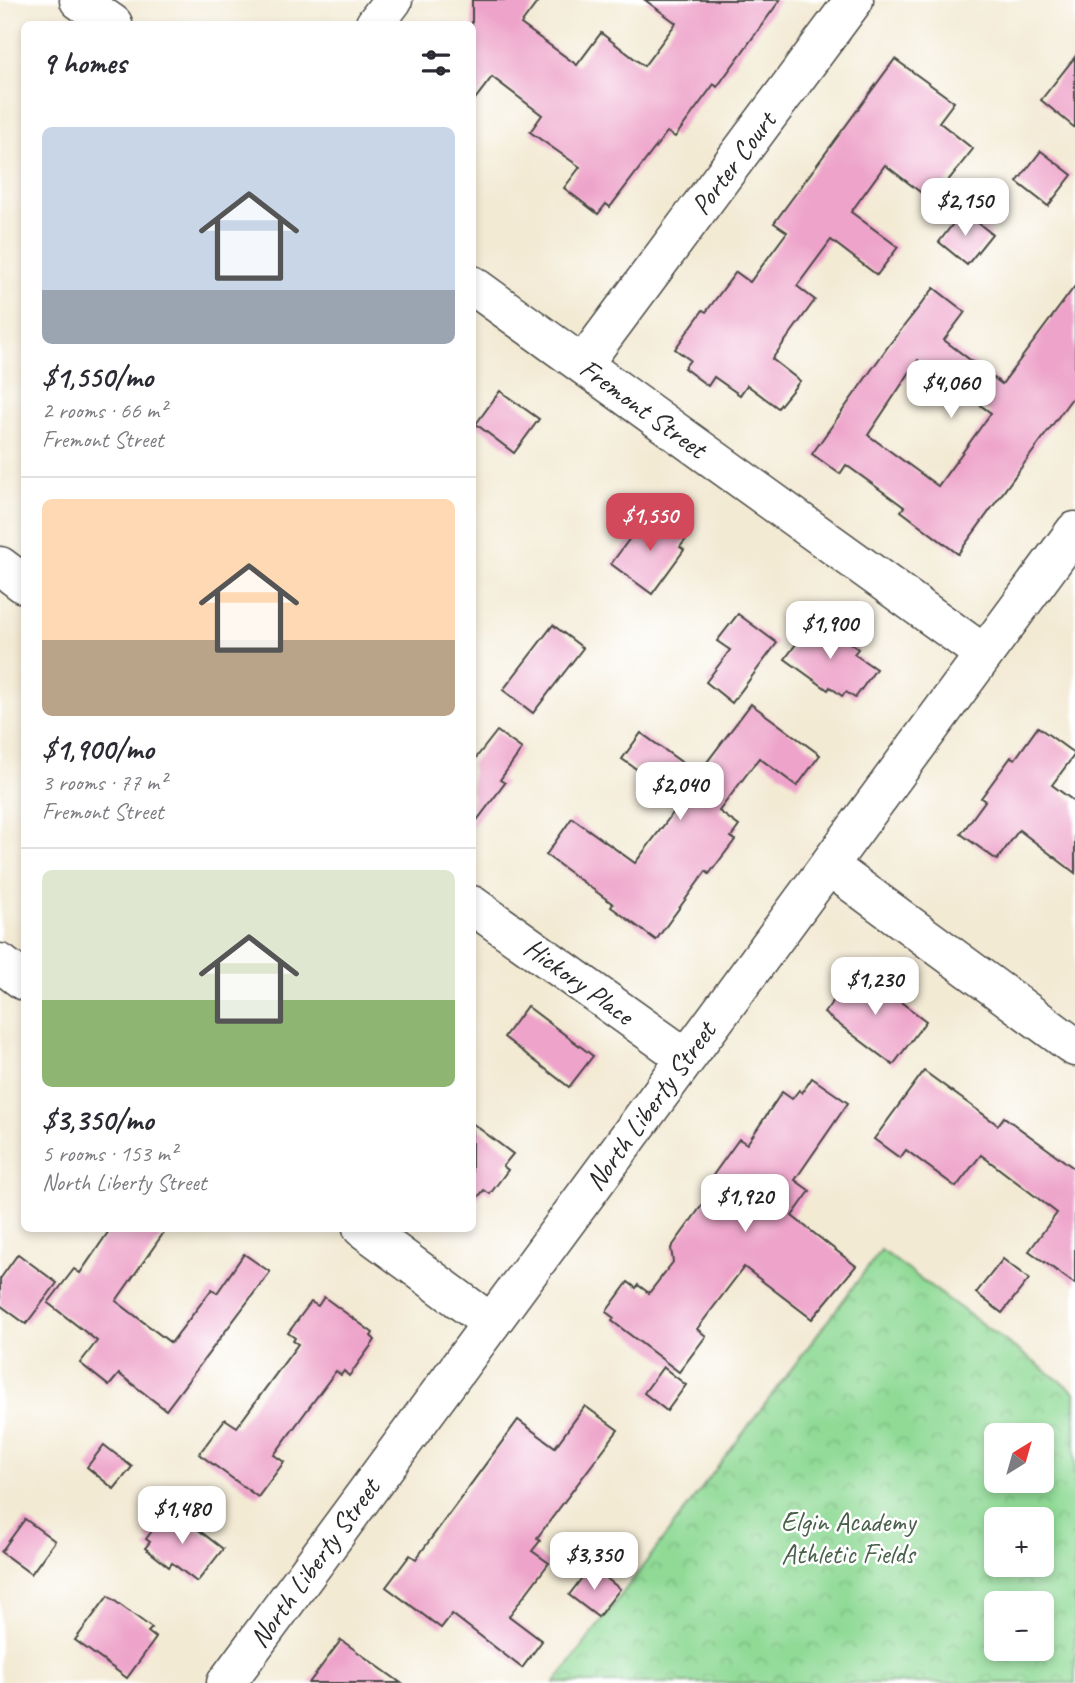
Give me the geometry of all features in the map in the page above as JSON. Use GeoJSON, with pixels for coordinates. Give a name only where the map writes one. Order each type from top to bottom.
{"type":"FeatureCollection","features":[{"type":"Feature","properties":{"kind":"street"},"geometry":{"type":"LineString","coordinates":[[79,0],[109,21]]}},
{"type":"Feature","properties":{"kind":"street"},"geometry":{"type":"LineString","coordinates":[[377,21],[393,0]]}},
{"type":"Feature","properties":{"kind":"street","name":"Porter Court"},"geometry":{"type":"LineString","coordinates":[[583,364],[854,0]]}},
{"type":"Feature","properties":{"kind":"street","name":"Fremont Street"},"geometry":{"type":"LineString","coordinates":[[476,288],[984,654]]}},
{"type":"Feature","properties":{"kind":"street","name":"North Liberty Street"},"geometry":{"type":"LineString","coordinates":[[226,1683],[1075,531]]}},
{"type":"Feature","properties":{"kind":"street"},"geometry":{"type":"LineString","coordinates":[[0,566],[21,582]]}},
{"type":"Feature","properties":{"kind":"street"},"geometry":{"type":"LineString","coordinates":[[829,866],[1075,1047]]}},
{"type":"Feature","properties":{"kind":"street","name":"Hickory Place"},"geometry":{"type":"LineString","coordinates":[[476,908],[685,1057]]}},
{"type":"Feature","properties":{"kind":"street"},"geometry":{"type":"LineString","coordinates":[[0,963],[21,979]]}},
{"type":"Feature","properties":{"kind":"street"},"geometry":{"type":"LineString","coordinates":[[367,1232],[491,1323]]}},
{"type":"Feature","properties":{"kind":"green space","name":"Elgin Academy Athletic Fields"},"geometry":{"type":"Polygon","coordinates":[[[881,1250],[1075,1392],[1075,1683],[555,1683],[881,1250]]]}},
{"type":"Feature","properties":{"kind":"building"},"geometry":{"type":"Polygon","coordinates":[[[472,0],[539,0],[521,24],[577,65],[601,33],[644,66],[676,23],[645,0],[780,0],[717,87],[714,84],[675,137],[667,132],[610,207],[606,204],[598,214],[564,188],[580,167],[530,132],[542,115],[492,77],[476,98],[476,21],[472,21],[472,0]]]}},
{"type":"Feature","properties":{"kind":"building"},"geometry":{"type":"Polygon","coordinates":[[[1075,57],[1075,128],[1041,100],[1075,57]]]}},
{"type":"Feature","properties":{"kind":"building"},"geometry":{"type":"Polygon","coordinates":[[[895,59],[954,102],[939,122],[973,149],[932,201],[885,165],[851,212],[898,247],[877,275],[831,240],[797,286],[815,300],[772,359],[800,381],[778,408],[747,385],[740,395],[714,377],[708,386],[684,368],[690,360],[675,349],[703,310],[706,312],[736,272],[750,282],[787,232],[774,223],[895,59]]]}},
{"type":"Feature","properties":{"kind":"building"},"geometry":{"type":"Polygon","coordinates":[[[1041,151],[1072,175],[1048,206],[1017,182],[1041,151]]]}},
{"type":"Feature","properties":{"kind":"building"},"geometry":{"type":"Polygon","coordinates":[[[963,211],[992,234],[967,265],[939,242],[963,211]]]}},
{"type":"Feature","properties":{"kind":"building"},"geometry":{"type":"Polygon","coordinates":[[[1075,286],[1075,394],[958,554],[901,511],[904,507],[846,465],[840,474],[812,454],[889,345],[934,288],[965,312],[944,340],[1002,384],[1075,286]],[[918,360],[868,435],[938,486],[991,413],[918,360]]]}},
{"type":"Feature","properties":{"kind":"building"},"geometry":{"type":"Polygon","coordinates":[[[500,391],[539,419],[514,453],[476,424],[500,391]]]}},
{"type":"Feature","properties":{"kind":"building"},"geometry":{"type":"Polygon","coordinates":[[[653,513],[687,538],[680,547],[684,550],[652,594],[611,564],[644,519],[647,521],[653,513]]]}},
{"type":"Feature","properties":{"kind":"building"},"geometry":{"type":"Polygon","coordinates":[[[738,614],[777,643],[732,703],[706,682],[730,650],[717,641],[738,614]]]}},
{"type":"Feature","properties":{"kind":"building"},"geometry":{"type":"Polygon","coordinates":[[[813,621],[832,635],[835,632],[858,649],[854,654],[876,669],[855,698],[846,692],[842,696],[830,687],[828,690],[785,659],[813,621]]]}},
{"type":"Feature","properties":{"kind":"building"},"geometry":{"type":"Polygon","coordinates":[[[553,625],[583,648],[533,713],[503,690],[553,625]]]}},
{"type":"Feature","properties":{"kind":"building"},"geometry":{"type":"Polygon","coordinates":[[[751,704],[820,755],[797,786],[759,758],[719,811],[739,826],[731,837],[735,840],[709,874],[706,871],[656,940],[611,907],[613,904],[546,855],[572,818],[635,863],[682,801],[622,759],[641,733],[698,774],[751,704]]]}},
{"type":"Feature","properties":{"kind":"building"},"geometry":{"type":"Polygon","coordinates":[[[1038,727],[1075,754],[1052,785],[1075,802],[1075,873],[1019,830],[997,860],[961,834],[985,801],[981,798],[1011,757],[1015,759],[1038,727]]]}},
{"type":"Feature","properties":{"kind":"building"},"geometry":{"type":"Polygon","coordinates":[[[497,731],[522,749],[500,780],[505,783],[476,822],[476,758],[497,731]]]}},
{"type":"Feature","properties":{"kind":"building"},"geometry":{"type":"Polygon","coordinates":[[[857,969],[926,1021],[893,1065],[824,1013],[857,969]]]}},
{"type":"Feature","properties":{"kind":"building"},"geometry":{"type":"Polygon","coordinates":[[[527,1006],[593,1056],[569,1087],[504,1037],[527,1006]]]}},
{"type":"Feature","properties":{"kind":"building"},"geometry":{"type":"Polygon","coordinates":[[[924,1071],[998,1125],[1004,1117],[1075,1169],[1075,1284],[1029,1251],[1057,1213],[981,1155],[956,1187],[906,1150],[900,1158],[874,1139],[924,1071]]]}},
{"type":"Feature","properties":{"kind":"building"},"geometry":{"type":"Polygon","coordinates":[[[812,1078],[848,1103],[795,1180],[810,1191],[792,1216],[856,1266],[812,1319],[744,1267],[697,1329],[706,1336],[679,1372],[612,1321],[614,1318],[606,1312],[628,1282],[649,1293],[673,1262],[671,1248],[718,1183],[711,1178],[739,1139],[747,1144],[782,1092],[792,1099],[799,1090],[802,1093],[812,1078]]]}},
{"type":"Feature","properties":{"kind":"building"},"geometry":{"type":"Polygon","coordinates":[[[476,1126],[513,1154],[503,1166],[508,1170],[490,1194],[484,1190],[476,1199],[476,1126]]]}},
{"type":"Feature","properties":{"kind":"building"},"geometry":{"type":"Polygon","coordinates":[[[108,1232],[164,1232],[116,1301],[171,1343],[212,1289],[217,1293],[244,1254],[270,1272],[166,1410],[119,1374],[109,1386],[80,1363],[97,1341],[48,1303],[74,1269],[80,1273],[108,1232]]]}},
{"type":"Feature","properties":{"kind":"building"},"geometry":{"type":"Polygon","coordinates":[[[18,1254],[57,1283],[26,1324],[0,1305],[0,1279],[18,1254]]]}},
{"type":"Feature","properties":{"kind":"building"},"geometry":{"type":"Polygon","coordinates":[[[1003,1259],[1029,1279],[1002,1313],[976,1293],[1003,1259]]]}},
{"type":"Feature","properties":{"kind":"building"},"geometry":{"type":"Polygon","coordinates":[[[324,1297],[373,1333],[371,1336],[375,1340],[349,1376],[344,1371],[341,1375],[336,1371],[274,1455],[284,1462],[258,1497],[199,1454],[225,1419],[237,1427],[298,1344],[288,1333],[311,1302],[318,1306],[324,1297]]]}},
{"type":"Feature","properties":{"kind":"building"},"geometry":{"type":"Polygon","coordinates":[[[663,1367],[686,1385],[667,1411],[644,1393],[663,1367]]]}},
{"type":"Feature","properties":{"kind":"building"},"geometry":{"type":"Polygon","coordinates":[[[585,1406],[618,1430],[537,1538],[540,1541],[532,1551],[549,1563],[509,1616],[542,1641],[522,1668],[452,1614],[441,1628],[386,1587],[410,1555],[416,1559],[518,1420],[555,1447],[585,1406]]]}},
{"type":"Feature","properties":{"kind":"building"},"geometry":{"type":"Polygon","coordinates":[[[104,1445],[132,1467],[114,1489],[87,1467],[104,1445]]]}},
{"type":"Feature","properties":{"kind":"building"},"geometry":{"type":"Polygon","coordinates":[[[174,1511],[223,1549],[197,1582],[172,1563],[169,1567],[145,1548],[150,1542],[146,1539],[166,1512],[170,1515],[174,1511]]]}},
{"type":"Feature","properties":{"kind":"building"},"geometry":{"type":"Polygon","coordinates":[[[25,1519],[55,1541],[31,1574],[1,1552],[25,1519]]]}},
{"type":"Feature","properties":{"kind":"building"},"geometry":{"type":"Polygon","coordinates":[[[591,1566],[620,1589],[598,1617],[569,1595],[591,1566]]]}},
{"type":"Feature","properties":{"kind":"building"},"geometry":{"type":"Polygon","coordinates":[[[108,1596],[152,1628],[148,1632],[156,1638],[127,1678],[75,1640],[108,1596]]]}},
{"type":"Feature","properties":{"kind":"building"},"geometry":{"type":"Polygon","coordinates":[[[341,1640],[401,1683],[309,1683],[341,1640]]]}}]}
